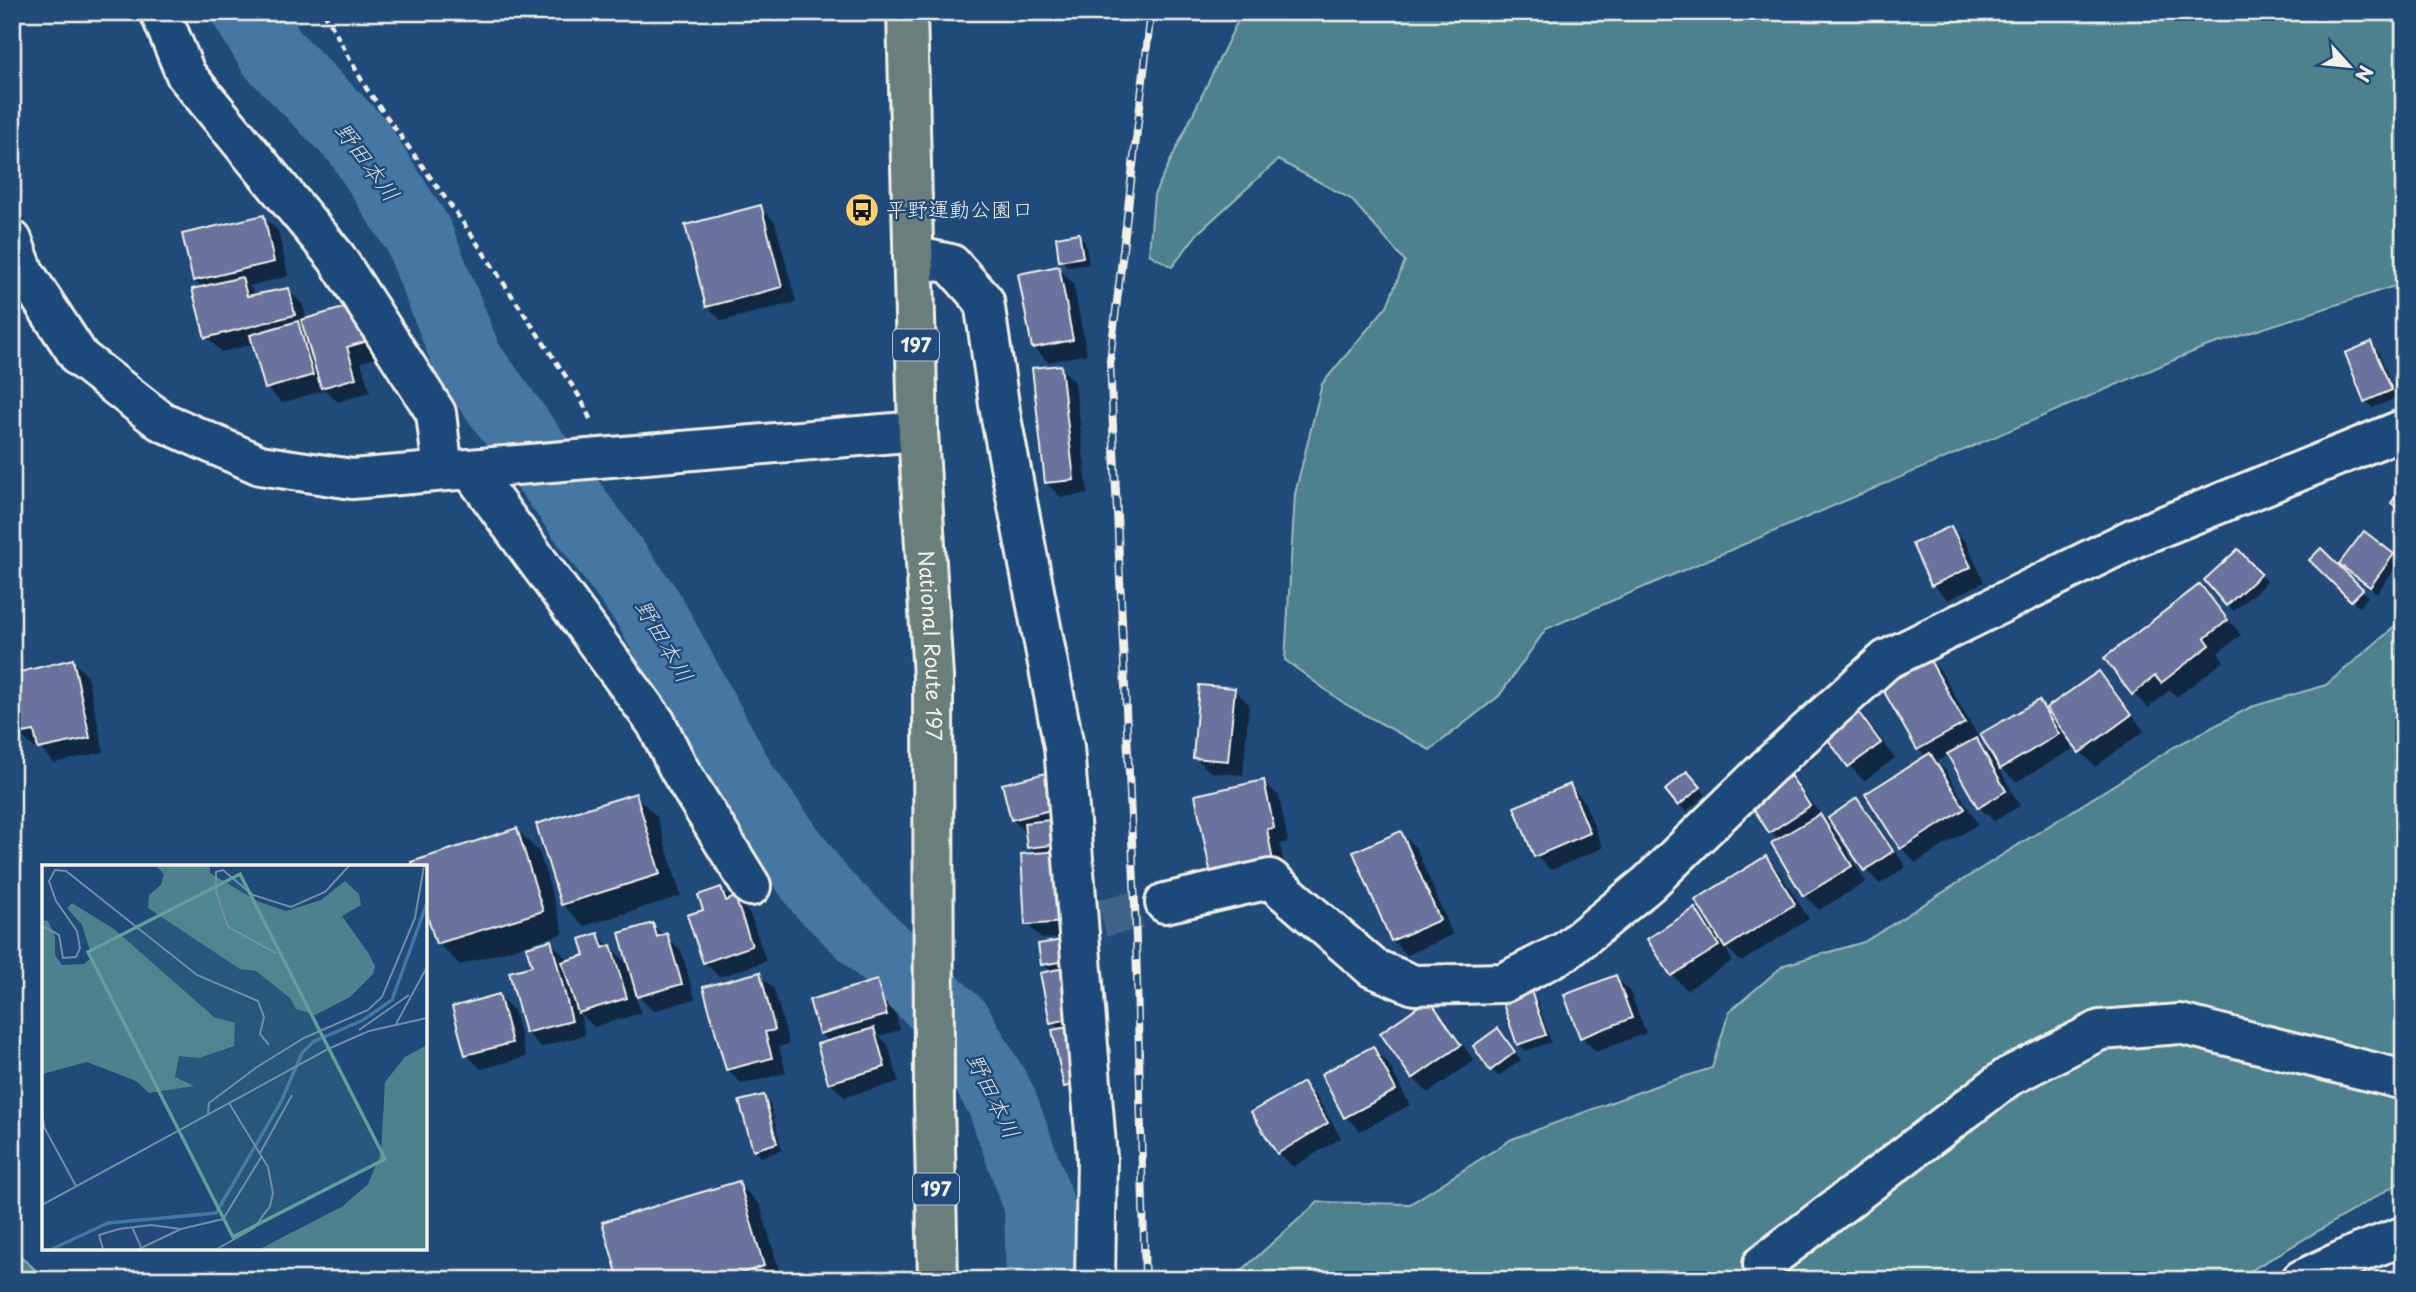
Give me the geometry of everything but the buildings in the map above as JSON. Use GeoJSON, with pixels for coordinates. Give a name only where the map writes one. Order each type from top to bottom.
{"type":"FeatureCollection","features":[{"type":"Feature","properties":{"kind":"highway","name":"National Route 197"},"geometry":{"type":"LineString","coordinates":[[907,12],[918,431],[933,677],[934,1098],[938,1280]]}},
{"type":"Feature","properties":{"kind":"street"},"geometry":{"type":"LineString","coordinates":[[160,12],[186,75],[335,257],[436,413],[468,469],[656,723],[679,769],[751,886]]}},
{"type":"Feature","properties":{"kind":"street"},"geometry":{"type":"LineString","coordinates":[[12,240],[24,271],[80,358],[161,421],[260,465],[352,479],[918,431]]}},
{"type":"Feature","properties":{"kind":"street"},"geometry":{"type":"LineString","coordinates":[[913,256],[951,264],[984,301],[1001,418],[1064,747],[1090,921],[1097,1158],[1095,1280]]}},
{"type":"Feature","properties":{"kind":"street"},"geometry":{"type":"LineString","coordinates":[[1165,903],[1270,879],[1373,968],[1414,985],[1503,983],[1566,951],[1648,884],[1768,767],[1886,660],[2134,538],[2404,429]]}},
{"type":"Feature","properties":{"kind":"street"},"geometry":{"type":"LineString","coordinates":[[1763,1264],[2008,1077],[2100,1030],[2180,1024],[2404,1080]]}},
{"type":"Feature","properties":{"kind":"street"},"geometry":{"type":"LineString","coordinates":[[2301,1280],[2361,1252],[2404,1236]]}},
{"type":"Feature","properties":{"kind":"path"},"geometry":{"type":"LineString","coordinates":[[324,12],[366,88],[469,231],[581,399],[604,457]]}},
{"type":"Feature","properties":{"kind":"green space"},"geometry":{"type":"Polygon","coordinates":[[[1242,12],[2370,12],[2404,27],[2404,283],[2202,348],[1546,629],[1499,696],[1430,750],[1345,704],[1285,660],[1295,494],[1322,384],[1387,306],[1405,261],[1351,199],[1278,160],[1198,233],[1172,267],[1149,254],[1154,195],[1242,12]]]}},
{"type":"Feature","properties":{"kind":"green space"},"geometry":{"type":"Polygon","coordinates":[[[2404,619],[2404,1180],[2235,1280],[1231,1280],[1318,1202],[1410,1204],[1512,1139],[1712,1068],[1729,1012],[1784,965],[1864,942],[2174,747],[2251,707],[2326,685],[2404,619]]]}},
{"type":"Feature","properties":{"kind":"green space"},"geometry":{"type":"Polygon","coordinates":[[[12,1248],[46,1280],[12,1280],[12,1248]]]}},
{"type":"Feature","properties":{"kind":"waterway","name":"野田本川"},"geometry":{"type":"LineString","coordinates":[[247,12],[273,54],[358,141],[418,235],[468,361],[648,608],[743,784],[822,893],[958,1025],[1001,1100],[1039,1205],[1041,1280]]}},
{"type":"Feature","properties":{"kind":"tunnel"},"geometry":{"type":"LineString","coordinates":[[1102,918],[1165,903]]}},
{"type":"Feature","properties":{"kind":"railway"},"geometry":{"type":"LineString","coordinates":[[1145,1280],[1135,904],[1110,361],[1151,12]]}},
{"type":"Feature","properties":{"kind":"place","name":"平野運動公園口"},"geometry":{"type":"Point","coordinates":[862,210]}}]}
